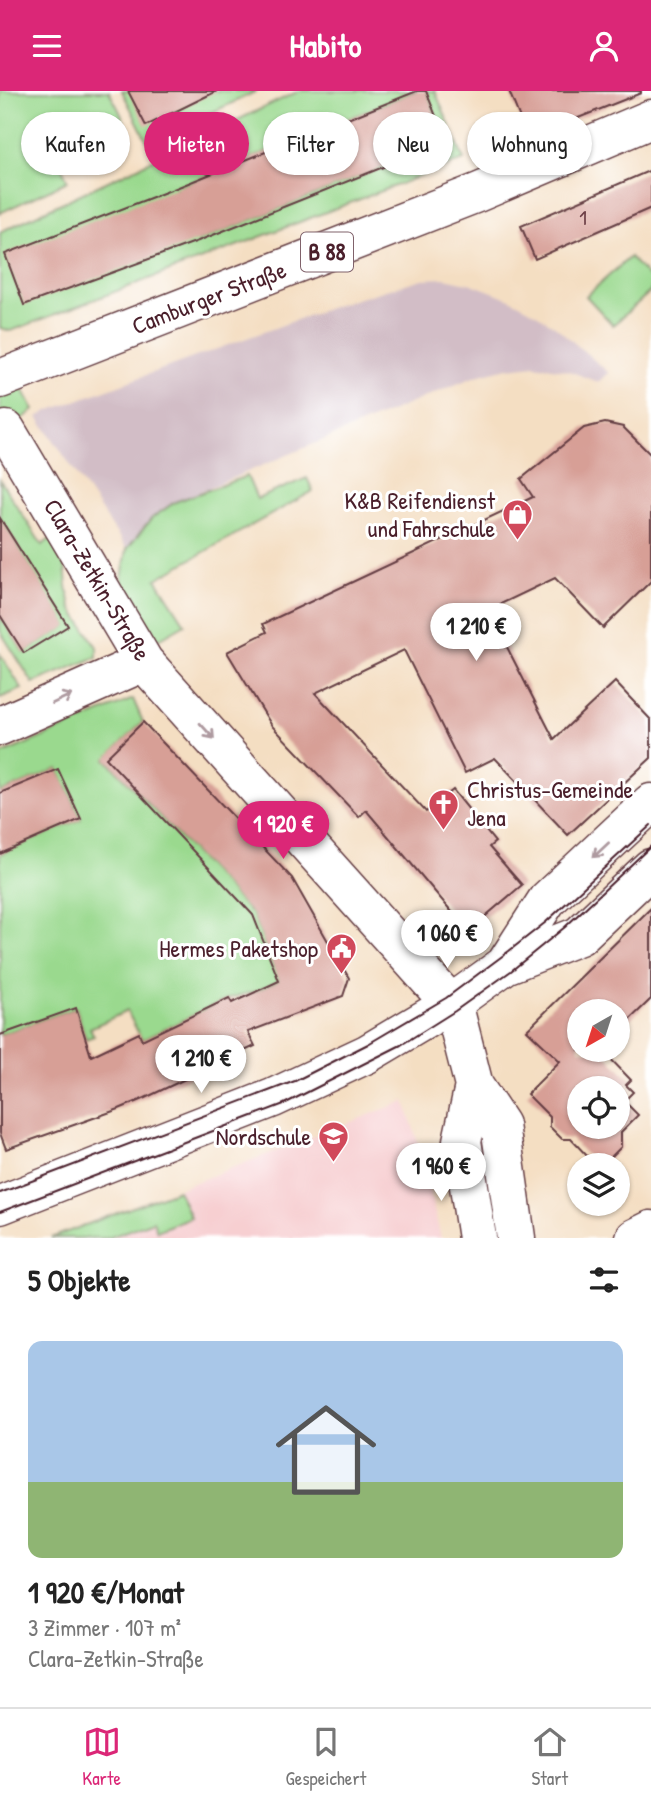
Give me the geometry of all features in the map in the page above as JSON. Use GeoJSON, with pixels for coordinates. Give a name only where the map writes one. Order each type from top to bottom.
{"type":"FeatureCollection","features":[{"type":"Feature","properties":{"kind":"street","name":"Camburger Straße"},"geometry":{"type":"LineString","coordinates":[[0,379],[477,193],[651,119]]}},
{"type":"Feature","properties":{"kind":"street","name":"Clara-Zetkin-Straße"},"geometry":{"type":"LineString","coordinates":[[6,430],[144,661],[451,1004]]}},
{"type":"Feature","properties":{"kind":"street"},"geometry":{"type":"LineString","coordinates":[[0,726],[144,661]]}},
{"type":"Feature","properties":{"kind":"street"},"geometry":{"type":"LineString","coordinates":[[505,965],[547,900],[651,803]]}},
{"type":"Feature","properties":{"kind":"street"},"geometry":{"type":"LineString","coordinates":[[0,1205],[273,1098],[367,1053],[451,1004],[505,965],[579,936],[651,868]]}},
{"type":"Feature","properties":{"kind":"street"},"geometry":{"type":"LineString","coordinates":[[451,1004],[474,1086],[500,1125],[516,1238]]}},
{"type":"Feature","properties":{"kind":"street"},"geometry":{"type":"LineString","coordinates":[[474,1086],[462,1141],[477,1238]]}},
{"type":"Feature","properties":{"kind":"street"},"geometry":{"type":"LineString","coordinates":[[635,1238],[651,1230]]}},
{"type":"Feature","properties":{"kind":"shaded area"},"geometry":{"type":"Polygon","coordinates":[[[445,278],[472,284],[529,309],[556,327],[609,373],[598,382],[569,371],[535,365],[476,376],[175,502],[152,518],[127,549],[38,417],[48,411],[340,304],[422,279],[445,278]]]}},
{"type":"Feature","properties":{"kind":"shaded area","name":"Nordschule"},"geometry":{"type":"Polygon","coordinates":[[[405,1101],[441,1238],[51,1238],[405,1101]]]}},
{"type":"Feature","properties":{"kind":"green space"},"geometry":{"type":"Polygon","coordinates":[[[0,91],[109,91],[120,112],[21,112],[21,175],[65,175],[68,181],[0,213],[0,91]]]}},
{"type":"Feature","properties":{"kind":"green space"},"geometry":{"type":"Polygon","coordinates":[[[122,91],[257,91],[213,112],[144,112],[144,135],[122,91]]]}},
{"type":"Feature","properties":{"kind":"green space"},"geometry":{"type":"Polygon","coordinates":[[[299,91],[417,91],[359,114],[359,112],[263,112],[263,153],[249,159],[249,115],[299,91]]]}},
{"type":"Feature","properties":{"kind":"green space"},"geometry":{"type":"Polygon","coordinates":[[[426,91],[435,91],[444,112],[434,112],[426,91]]]}},
{"type":"Feature","properties":{"kind":"green space"},"geometry":{"type":"Polygon","coordinates":[[[453,134],[464,160],[453,164],[453,134]]]}},
{"type":"Feature","properties":{"kind":"green space"},"geometry":{"type":"Polygon","coordinates":[[[144,164],[144,175],[208,175],[176,188],[198,241],[373,171],[373,175],[424,175],[11,331],[0,328],[0,232],[121,175],[130,175],[130,171],[144,164]]]}},
{"type":"Feature","properties":{"kind":"green space"},"geometry":{"type":"Polygon","coordinates":[[[630,257],[651,280],[651,291],[613,325],[586,296],[630,257]]]}},
{"type":"Feature","properties":{"kind":"green space"},"geometry":{"type":"Polygon","coordinates":[[[22,387],[34,410],[0,436],[0,395],[22,387]]]}},
{"type":"Feature","properties":{"kind":"green space"},"geometry":{"type":"Polygon","coordinates":[[[247,476],[257,499],[307,478],[313,491],[156,579],[185,624],[145,647],[128,613],[121,583],[127,549],[152,518],[175,502],[247,476]]]}},
{"type":"Feature","properties":{"kind":"green space"},"geometry":{"type":"Polygon","coordinates":[[[0,480],[42,545],[57,534],[71,607],[97,647],[97,657],[33,683],[0,631],[0,615],[24,653],[67,626],[0,518],[0,480]]]}},
{"type":"Feature","properties":{"kind":"green space"},"geometry":{"type":"Polygon","coordinates":[[[0,654],[22,689],[0,698],[0,654]]]}},
{"type":"Feature","properties":{"kind":"green space"},"geometry":{"type":"Polygon","coordinates":[[[133,699],[143,722],[106,759],[253,915],[279,981],[257,991],[229,998],[142,1040],[127,1011],[90,1028],[94,1036],[86,1039],[76,1008],[0,1035],[0,854],[81,819],[58,769],[0,793],[0,755],[133,699]]]}},
{"type":"Feature","properties":{"kind":"green space"},"geometry":{"type":"Polygon","coordinates":[[[178,1190],[190,1217],[157,1231],[153,1221],[108,1238],[51,1238],[178,1190]]]}},
{"type":"Feature","properties":{"kind":"building"},"geometry":{"type":"Polygon","coordinates":[[[128,91],[217,91],[174,112],[144,112],[144,122],[128,91]]]}},
{"type":"Feature","properties":{"kind":"building"},"geometry":{"type":"Polygon","coordinates":[[[417,91],[426,91],[434,112],[373,112],[373,171],[198,241],[24,305],[5,254],[208,175],[249,175],[249,159],[263,153],[263,175],[359,175],[359,114],[417,91]]]}},
{"type":"Feature","properties":{"kind":"building"},"geometry":{"type":"Polygon","coordinates":[[[509,91],[641,91],[592,113],[517,112],[509,91]]]}},
{"type":"Feature","properties":{"kind":"building"},"geometry":{"type":"Polygon","coordinates":[[[651,170],[651,208],[535,259],[521,226],[651,170]]]}},
{"type":"Feature","properties":{"kind":"building"},"geometry":{"type":"Polygon","coordinates":[[[605,423],[623,427],[651,455],[651,581],[603,628],[555,578],[488,610],[554,739],[615,682],[651,720],[651,758],[568,835],[495,758],[465,773],[404,650],[315,693],[426,812],[453,790],[495,842],[489,847],[522,885],[468,931],[366,810],[359,817],[272,726],[227,652],[267,632],[263,624],[533,497],[521,479],[584,428],[605,423]]]}},
{"type":"Feature","properties":{"kind":"building"},"geometry":{"type":"Polygon","coordinates":[[[0,518],[68,626],[24,653],[0,615],[0,518]]]}},
{"type":"Feature","properties":{"kind":"building"},"geometry":{"type":"Polygon","coordinates":[[[143,722],[292,878],[349,978],[343,996],[248,1032],[255,1046],[119,1109],[6,1149],[0,1133],[0,1035],[76,1008],[91,1056],[139,1033],[142,1040],[229,998],[232,1003],[279,981],[253,915],[106,758],[143,722]]]}},
{"type":"Feature","properties":{"kind":"building"},"geometry":{"type":"Polygon","coordinates":[[[58,769],[81,819],[0,854],[0,793],[58,769]]]}},
{"type":"Feature","properties":{"kind":"building"},"geometry":{"type":"Polygon","coordinates":[[[651,908],[651,999],[630,1019],[630,999],[567,999],[567,1062],[614,1062],[627,1076],[567,1076],[567,1139],[562,1139],[550,1127],[550,1117],[527,1094],[560,1061],[527,1030],[651,908]]]}},
{"type":"Feature","properties":{"kind":"building"},"geometry":{"type":"Polygon","coordinates":[[[630,1107],[638,1115],[630,1123],[630,1107]]]}},
{"type":"Feature","properties":{"kind":"building"},"geometry":{"type":"Polygon","coordinates":[[[571,1139],[621,1139],[621,1147],[615,1153],[584,1153],[571,1139]]]}},
{"type":"Feature","properties":{"kind":"tram line"},"geometry":{"type":"LineString","coordinates":[[0,1193],[295,1081],[368,1044],[446,998],[509,951],[546,922],[651,825]]}},
{"type":"Feature","properties":{"kind":"tram line"},"geometry":{"type":"LineString","coordinates":[[0,1212],[284,1104],[401,1045],[511,971],[565,927],[651,846]]}},
{"type":"Feature","properties":{"kind":"place","name":"K&B Reifendienst und Fahrschule"},"geometry":{"type":"Point","coordinates":[518,542]}},
{"type":"Feature","properties":{"kind":"place","name":"Christus-Gemeinde Jena"},"geometry":{"type":"Point","coordinates":[444,831]}},
{"type":"Feature","properties":{"kind":"place","name":"Hermes Paketshop"},"geometry":{"type":"Point","coordinates":[341,976]}},
{"type":"Feature","properties":{"kind":"place","name":"Nordschule"},"geometry":{"type":"Point","coordinates":[334,1164]}}]}
